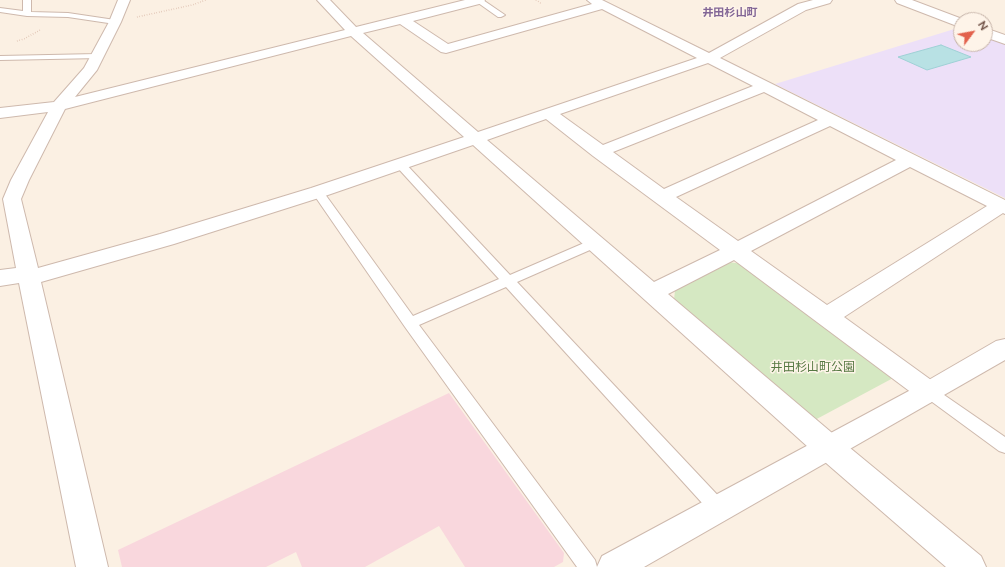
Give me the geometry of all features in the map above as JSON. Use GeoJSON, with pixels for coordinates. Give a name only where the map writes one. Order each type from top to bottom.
{"type":"FeatureCollection","features":[{"type":"Feature","properties":{"kind":"street"},"geometry":{"type":"LineString","coordinates":[[92,567],[12,199],[20,180],[59,106],[90,70],[115,22],[124,0]]}},
{"type":"Feature","properties":{"kind":"street"},"geometry":{"type":"LineString","coordinates":[[323,0],[354,32],[651,293],[828,447],[970,567]]}},
{"type":"Feature","properties":{"kind":"street"},"geometry":{"type":"LineString","coordinates":[[0,113],[59,106],[478,0]]}},
{"type":"Feature","properties":{"kind":"street"},"geometry":{"type":"LineString","coordinates":[[0,278],[29,276],[167,239],[318,192],[710,58],[802,7],[826,0]]}},
{"type":"Feature","properties":{"kind":"street"},"geometry":{"type":"LineString","coordinates":[[902,0],[953,20]]}},
{"type":"Feature","properties":{"kind":"street"},"geometry":{"type":"LineString","coordinates":[[402,19],[446,49],[598,2],[1003,207]]}},
{"type":"Feature","properties":{"kind":"street"},"geometry":{"type":"LineString","coordinates":[[993,35],[1005,40]]}},
{"type":"Feature","properties":{"kind":"street"},"geometry":{"type":"LineString","coordinates":[[599,152],[765,87]]}},
{"type":"Feature","properties":{"kind":"street"},"geometry":{"type":"LineString","coordinates":[[548,113],[599,152],[929,392]]}},
{"type":"Feature","properties":{"kind":"street"},"geometry":{"type":"LineString","coordinates":[[661,197],[832,120]]}},
{"type":"Feature","properties":{"kind":"street"},"geometry":{"type":"LineString","coordinates":[[651,293],[910,160]]}},
{"type":"Feature","properties":{"kind":"street"},"geometry":{"type":"LineString","coordinates":[[826,317],[1003,207]]}},
{"type":"Feature","properties":{"kind":"street"},"geometry":{"type":"LineString","coordinates":[[613,567],[929,392],[1005,348]]}},
{"type":"Feature","properties":{"kind":"lane"},"geometry":{"type":"LineString","coordinates":[[27,0],[27,14]]}},
{"type":"Feature","properties":{"kind":"lane"},"geometry":{"type":"LineString","coordinates":[[478,0],[501,15]]}},
{"type":"Feature","properties":{"kind":"lane"},"geometry":{"type":"LineString","coordinates":[[0,10],[27,14],[68,15],[115,22]]}},
{"type":"Feature","properties":{"kind":"lane"},"geometry":{"type":"LineString","coordinates":[[0,58],[97,56]]}},
{"type":"Feature","properties":{"kind":"lane"},"geometry":{"type":"LineString","coordinates":[[400,164],[719,509]]}},
{"type":"Feature","properties":{"kind":"lane"},"geometry":{"type":"LineString","coordinates":[[318,192],[410,323],[588,567]]}},
{"type":"Feature","properties":{"kind":"lane"},"geometry":{"type":"LineString","coordinates":[[410,323],[508,282],[595,243]]}},
{"type":"Feature","properties":{"kind":"lane"},"geometry":{"type":"LineString","coordinates":[[929,392],[1005,446]]}},
{"type":"Feature","properties":{"kind":"path"},"geometry":{"type":"LineString","coordinates":[[115,22],[179,8],[206,0]]}},
{"type":"Feature","properties":{"kind":"path"},"geometry":{"type":"LineString","coordinates":[[536,0],[542,4]]}},
{"type":"Feature","properties":{"kind":"path"},"geometry":{"type":"LineString","coordinates":[[14,41],[24,39],[68,15]]}},
{"type":"Feature","properties":{"kind":"shaded area"},"geometry":{"type":"Polygon","coordinates":[[[953,29],[953,52],[993,52],[993,37],[1005,42],[1005,198],[775,84],[953,29]]]}},
{"type":"Feature","properties":{"kind":"shaded area"},"geometry":{"type":"Polygon","coordinates":[[[449,393],[564,553],[563,562],[554,567],[465,567],[439,526],[365,567],[302,567],[296,552],[266,567],[122,567],[118,550],[449,393]]]}},
{"type":"Feature","properties":{"kind":"green space","name":"井田杉山町公園"},"geometry":{"type":"Polygon","coordinates":[[[728,262],[743,264],[895,377],[813,421],[674,300],[675,290],[728,262]]]}},
{"type":"Feature","properties":{"kind":"water"},"geometry":{"type":"Polygon","coordinates":[[[941,45],[953,50],[953,52],[958,52],[971,57],[927,70],[898,57],[941,45]]]}},
{"type":"Feature","properties":{"kind":"district","name":"井田杉山町"},"geometry":{"type":"Point","coordinates":[730,13]}}]}
